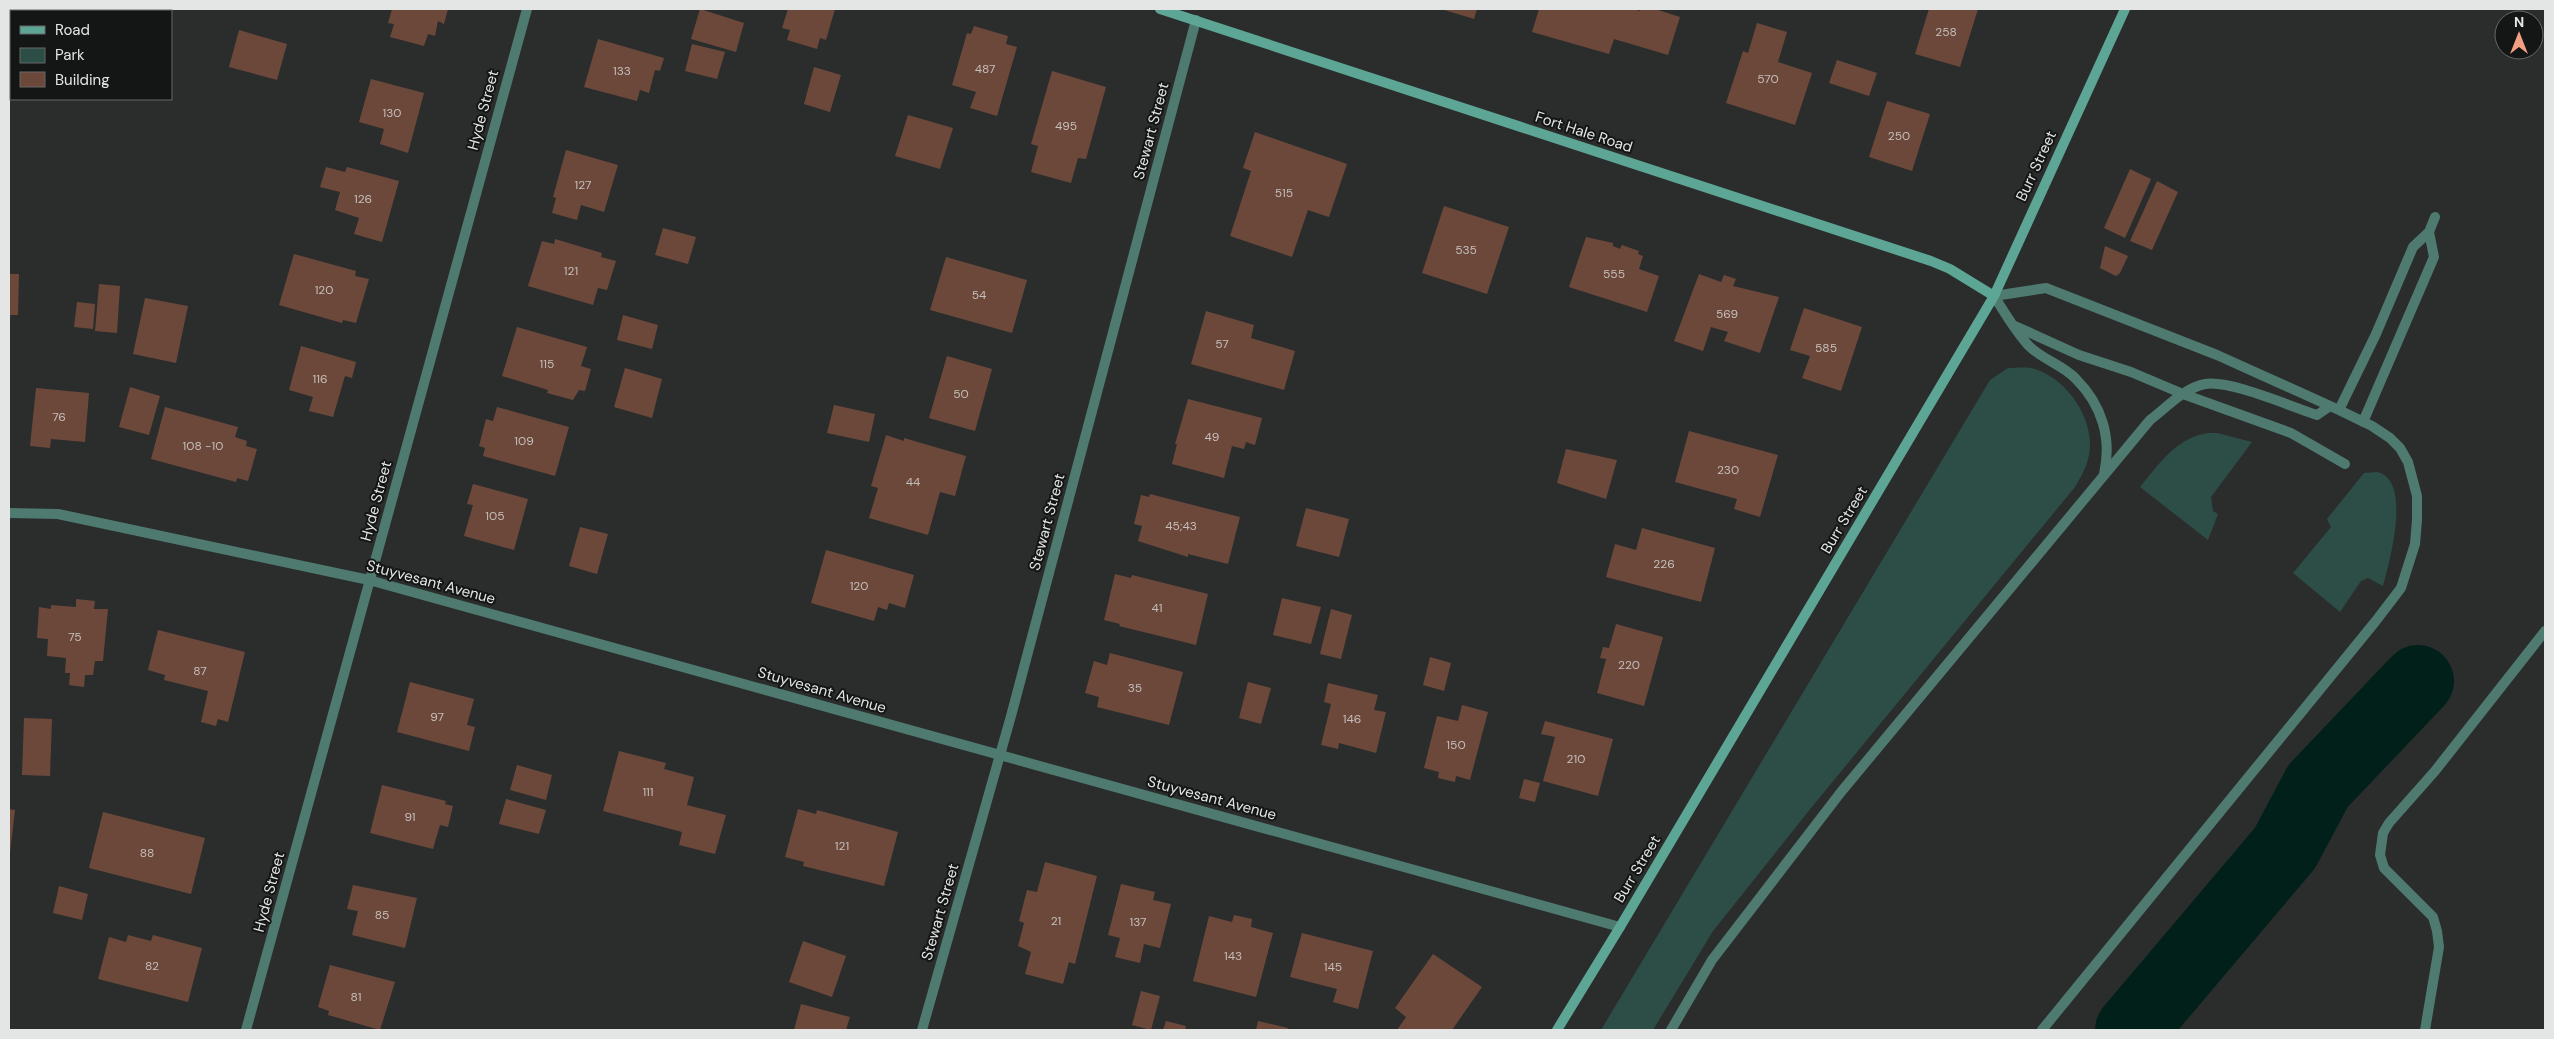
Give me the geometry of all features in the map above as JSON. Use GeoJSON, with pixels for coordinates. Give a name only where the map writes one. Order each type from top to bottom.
{"type":"FeatureCollection","features":[{"type":"Feature","properties":{"kind":"main road","name":"Fort Hale Road"},"geometry":{"type":"LineString","coordinates":[[1160,9],[1931,261],[1994,296]]}},
{"type":"Feature","properties":{"kind":"main road","name":"Burr Street"},"geometry":{"type":"LineString","coordinates":[[1557,1030],[1994,296],[2125,9]]}},
{"type":"Feature","properties":{"kind":"street","name":"Hyde Street"},"geometry":{"type":"LineString","coordinates":[[246,1030],[527,9]]}},
{"type":"Feature","properties":{"kind":"street","name":"Stewart Street"},"geometry":{"type":"LineString","coordinates":[[922,1030],[1000,755],[1196,20]]}},
{"type":"Feature","properties":{"kind":"street"},"geometry":{"type":"LineString","coordinates":[[1671,1030],[1712,960],[1842,792],[2150,420],[2183,394],[2204,384],[2238,388],[2316,415],[2335,408],[2376,334],[2413,247],[2429,232],[2435,217]]}},
{"type":"Feature","properties":{"kind":"street"},"geometry":{"type":"LineString","coordinates":[[2363,422],[2434,257],[2429,232]]}},
{"type":"Feature","properties":{"kind":"street"},"geometry":{"type":"LineString","coordinates":[[2042,1030],[2306,709],[2401,588],[2415,544],[2417,496],[2413,478],[2400,448],[2390,438],[2363,422],[2217,355],[2046,288],[1994,296],[2012,324],[2045,360],[2076,378],[2090,398],[2105,426],[2108,441],[2104,474]]}},
{"type":"Feature","properties":{"kind":"street"},"geometry":{"type":"LineString","coordinates":[[2012,324],[2079,355],[2132,372],[2183,394],[2291,433],[2346,464]]}},
{"type":"Feature","properties":{"kind":"street","name":"Stuyvesant Avenue"},"geometry":{"type":"LineString","coordinates":[[9,513],[58,514],[369,580],[1620,927]]}},
{"type":"Feature","properties":{"kind":"street"},"geometry":{"type":"LineString","coordinates":[[2425,1030],[2439,947],[2437,931],[2433,917],[2384,868],[2380,855],[2384,833],[2389,822],[2430,777],[2545,631]]}},
{"type":"Feature","properties":{"kind":"green space"},"geometry":{"type":"Polygon","coordinates":[[[2008,368],[2031,368],[2044,373],[2056,380],[2076,401],[2088,428],[2090,442],[2087,463],[2075,487],[1811,808],[1713,931],[1653,1030],[1601,1030],[1990,380],[2008,368]]]}},
{"type":"Feature","properties":{"kind":"green space"},"geometry":{"type":"Polygon","coordinates":[[[2208,433],[2217,433],[2252,442],[2211,497],[2213,511],[2218,514],[2208,540],[2140,487],[2162,461],[2178,446],[2187,440],[2208,433]]]}},
{"type":"Feature","properties":{"kind":"green space"},"geometry":{"type":"Polygon","coordinates":[[[2377,472],[2388,478],[2394,490],[2396,523],[2390,560],[2383,586],[2368,578],[2361,581],[2340,612],[2293,573],[2331,527],[2327,519],[2364,473],[2377,472]]]}},
{"type":"Feature","properties":{"kind":"building"},"geometry":{"type":"Polygon","coordinates":[[[392,9],[448,9],[444,24],[438,21],[435,36],[428,34],[424,46],[390,37],[394,24],[388,23],[392,9]]]}},
{"type":"Feature","properties":{"kind":"building"},"geometry":{"type":"Polygon","coordinates":[[[700,9],[744,23],[736,52],[691,39],[700,9]]]}},
{"type":"Feature","properties":{"kind":"building"},"geometry":{"type":"Polygon","coordinates":[[[788,9],[835,9],[826,40],[820,38],[817,49],[787,40],[790,30],[782,28],[788,9]]]}},
{"type":"Feature","properties":{"kind":"building"},"geometry":{"type":"Polygon","coordinates":[[[1441,9],[1477,9],[1474,19],[1441,9]]]}},
{"type":"Feature","properties":{"kind":"building"},"geometry":{"type":"Polygon","coordinates":[[[1539,9],[1634,9],[1640,11],[1641,9],[1655,9],[1680,17],[1668,55],[1614,39],[1609,54],[1532,32],[1539,9]]]}},
{"type":"Feature","properties":{"kind":"building"},"geometry":{"type":"Polygon","coordinates":[[[1929,9],[1978,9],[1960,67],[1915,54],[1929,9]]]}},
{"type":"Feature","properties":{"kind":"building"},"geometry":{"type":"Polygon","coordinates":[[[1757,23],[1787,32],[1778,62],[1812,73],[1795,125],[1726,103],[1743,51],[1748,53],[1757,23]]]}},
{"type":"Feature","properties":{"kind":"building"},"geometry":{"type":"Polygon","coordinates":[[[974,26],[1008,36],[1006,44],[1017,47],[997,116],[970,108],[976,92],[952,85],[967,33],[971,34],[974,26]]]}},
{"type":"Feature","properties":{"kind":"building"},"geometry":{"type":"Polygon","coordinates":[[[239,30],[287,44],[277,80],[229,67],[239,30]]]}},
{"type":"Feature","properties":{"kind":"building"},"geometry":{"type":"Polygon","coordinates":[[[598,39],[664,58],[660,71],[655,70],[649,93],[640,90],[637,101],[584,87],[598,39]]]}},
{"type":"Feature","properties":{"kind":"building"},"geometry":{"type":"Polygon","coordinates":[[[692,44],[725,52],[717,79],[685,71],[692,44]]]}},
{"type":"Feature","properties":{"kind":"building"},"geometry":{"type":"Polygon","coordinates":[[[1837,60],[1877,73],[1869,96],[1829,83],[1837,60]]]}},
{"type":"Feature","properties":{"kind":"building"},"geometry":{"type":"Polygon","coordinates":[[[814,67],[841,75],[830,112],[804,104],[814,67]]]}},
{"type":"Feature","properties":{"kind":"building"},"geometry":{"type":"Polygon","coordinates":[[[1052,71],[1106,87],[1086,159],[1078,158],[1071,183],[1031,172],[1038,146],[1031,144],[1052,71]]]}},
{"type":"Feature","properties":{"kind":"building"},"geometry":{"type":"Polygon","coordinates":[[[371,79],[424,93],[408,153],[380,144],[384,129],[359,122],[371,79]]]}},
{"type":"Feature","properties":{"kind":"building"},"geometry":{"type":"Polygon","coordinates":[[[1887,101],[1930,114],[1912,171],[1869,157],[1887,101]]]}},
{"type":"Feature","properties":{"kind":"building"},"geometry":{"type":"Polygon","coordinates":[[[908,115],[953,128],[940,169],[895,156],[908,115]]]}},
{"type":"Feature","properties":{"kind":"building"},"geometry":{"type":"Polygon","coordinates":[[[1255,132],[1347,164],[1329,217],[1308,210],[1292,257],[1230,236],[1251,171],[1243,168],[1255,132]]]}},
{"type":"Feature","properties":{"kind":"building"},"geometry":{"type":"Polygon","coordinates":[[[566,150],[618,165],[604,212],[581,205],[577,220],[552,213],[556,198],[553,197],[566,150]]]}},
{"type":"Feature","properties":{"kind":"building"},"geometry":{"type":"Polygon","coordinates":[[[326,167],[345,172],[347,167],[399,181],[382,242],[354,234],[359,218],[335,210],[340,192],[320,187],[326,167]]]}},
{"type":"Feature","properties":{"kind":"building"},"geometry":{"type":"Polygon","coordinates":[[[2130,169],[2151,179],[2125,238],[2104,228],[2130,169]]]}},
{"type":"Feature","properties":{"kind":"building"},"geometry":{"type":"Polygon","coordinates":[[[2157,181],[2178,192],[2152,250],[2130,241],[2157,181]]]}},
{"type":"Feature","properties":{"kind":"building"},"geometry":{"type":"Polygon","coordinates":[[[1444,206],[1509,227],[1487,294],[1422,273],[1444,206]]]}},
{"type":"Feature","properties":{"kind":"building"},"geometry":{"type":"Polygon","coordinates":[[[663,228],[696,237],[688,264],[655,255],[663,228]]]}},
{"type":"Feature","properties":{"kind":"building"},"geometry":{"type":"Polygon","coordinates":[[[1586,237],[1613,243],[1613,246],[1620,249],[1622,245],[1639,251],[1638,254],[1643,256],[1639,269],[1659,276],[1647,312],[1569,287],[1586,237]]]}},
{"type":"Feature","properties":{"kind":"building"},"geometry":{"type":"Polygon","coordinates":[[[555,239],[602,253],[601,257],[616,261],[607,290],[598,288],[593,305],[528,286],[542,241],[554,244],[555,239]]]}},
{"type":"Feature","properties":{"kind":"building"},"geometry":{"type":"Polygon","coordinates":[[[2105,246],[2128,256],[2120,273],[2116,276],[2100,268],[2105,246]]]}},
{"type":"Feature","properties":{"kind":"building"},"geometry":{"type":"Polygon","coordinates":[[[294,254],[356,271],[355,276],[369,279],[356,323],[343,320],[342,323],[279,305],[294,254]]]}},
{"type":"Feature","properties":{"kind":"building"},"geometry":{"type":"Polygon","coordinates":[[[946,257],[1027,280],[1012,333],[930,310],[946,257]]]}},
{"type":"Feature","properties":{"kind":"building"},"geometry":{"type":"Polygon","coordinates":[[[9,274],[19,274],[18,315],[9,315],[9,274]]]}},
{"type":"Feature","properties":{"kind":"building"},"geometry":{"type":"Polygon","coordinates":[[[1699,274],[1721,282],[1724,275],[1736,279],[1733,286],[1779,297],[1760,353],[1724,341],[1728,332],[1711,327],[1703,351],[1674,341],[1699,274]]]}},
{"type":"Feature","properties":{"kind":"building"},"geometry":{"type":"Polygon","coordinates":[[[99,284],[120,286],[117,333],[95,331],[99,284]]]}},
{"type":"Feature","properties":{"kind":"building"},"geometry":{"type":"Polygon","coordinates":[[[145,298],[188,306],[176,363],[133,354],[145,298]]]}},
{"type":"Feature","properties":{"kind":"building"},"geometry":{"type":"Polygon","coordinates":[[[77,302],[95,304],[93,329],[74,327],[77,302]]]}},
{"type":"Feature","properties":{"kind":"building"},"geometry":{"type":"Polygon","coordinates":[[[1804,308],[1862,327],[1841,391],[1802,378],[1810,356],[1790,350],[1804,308]]]}},
{"type":"Feature","properties":{"kind":"building"},"geometry":{"type":"Polygon","coordinates":[[[1206,311],[1254,325],[1251,338],[1295,351],[1284,390],[1191,364],[1206,311]]]}},
{"type":"Feature","properties":{"kind":"building"},"geometry":{"type":"Polygon","coordinates":[[[623,315],[658,325],[652,349],[617,340],[623,315]]]}},
{"type":"Feature","properties":{"kind":"building"},"geometry":{"type":"Polygon","coordinates":[[[517,327],[587,347],[581,366],[591,369],[585,391],[579,390],[573,400],[547,393],[548,390],[502,376],[517,327]]]}},
{"type":"Feature","properties":{"kind":"building"},"geometry":{"type":"Polygon","coordinates":[[[301,346],[356,362],[352,378],[345,376],[333,417],[309,411],[313,397],[289,390],[301,346]]]}},
{"type":"Feature","properties":{"kind":"building"},"geometry":{"type":"Polygon","coordinates":[[[947,356],[992,369],[975,431],[929,418],[947,356]]]}},
{"type":"Feature","properties":{"kind":"building"},"geometry":{"type":"Polygon","coordinates":[[[625,368],[662,379],[652,418],[614,407],[625,368]]]}},
{"type":"Feature","properties":{"kind":"building"},"geometry":{"type":"Polygon","coordinates":[[[130,387],[160,396],[149,435],[119,427],[130,387]]]}},
{"type":"Feature","properties":{"kind":"building"},"geometry":{"type":"Polygon","coordinates":[[[36,388],[89,393],[85,442],[51,439],[50,448],[30,446],[36,388]]]}},
{"type":"Feature","properties":{"kind":"building"},"geometry":{"type":"Polygon","coordinates":[[[1188,399],[1262,418],[1255,445],[1246,442],[1244,449],[1232,446],[1224,478],[1172,464],[1177,444],[1175,444],[1188,399]]]}},
{"type":"Feature","properties":{"kind":"building"},"geometry":{"type":"Polygon","coordinates":[[[834,405],[875,414],[869,442],[827,433],[834,405]]]}},
{"type":"Feature","properties":{"kind":"building"},"geometry":{"type":"Polygon","coordinates":[[[165,407],[238,427],[235,437],[247,441],[246,446],[257,449],[248,481],[237,478],[236,482],[151,459],[165,407]]]}},
{"type":"Feature","properties":{"kind":"building"},"geometry":{"type":"Polygon","coordinates":[[[497,407],[569,427],[555,476],[483,456],[485,448],[479,446],[486,419],[493,421],[497,407]]]}},
{"type":"Feature","properties":{"kind":"building"},"geometry":{"type":"Polygon","coordinates":[[[1689,431],[1778,455],[1760,517],[1734,509],[1737,499],[1675,482],[1689,431]]]}},
{"type":"Feature","properties":{"kind":"building"},"geometry":{"type":"Polygon","coordinates":[[[886,435],[904,441],[904,438],[966,456],[955,496],[940,492],[928,535],[869,518],[878,488],[871,486],[886,435]]]}},
{"type":"Feature","properties":{"kind":"building"},"geometry":{"type":"Polygon","coordinates":[[[1566,449],[1617,460],[1606,499],[1557,483],[1566,449]]]}},
{"type":"Feature","properties":{"kind":"building"},"geometry":{"type":"Polygon","coordinates":[[[473,484],[528,499],[514,550],[464,536],[473,505],[467,504],[473,484]]]}},
{"type":"Feature","properties":{"kind":"building"},"geometry":{"type":"Polygon","coordinates":[[[1150,494],[1240,517],[1228,564],[1188,554],[1188,557],[1138,541],[1142,526],[1134,524],[1141,495],[1149,497],[1150,494]]]}},
{"type":"Feature","properties":{"kind":"building"},"geometry":{"type":"Polygon","coordinates":[[[1306,508],[1349,519],[1339,557],[1296,546],[1306,508]]]}},
{"type":"Feature","properties":{"kind":"building"},"geometry":{"type":"Polygon","coordinates":[[[580,527],[608,534],[597,574],[569,566],[580,527]]]}},
{"type":"Feature","properties":{"kind":"building"},"geometry":{"type":"Polygon","coordinates":[[[1642,528],[1715,548],[1701,602],[1606,577],[1615,544],[1636,550],[1642,528]]]}},
{"type":"Feature","properties":{"kind":"building"},"geometry":{"type":"Polygon","coordinates":[[[826,550],[914,575],[905,608],[889,603],[887,610],[878,607],[874,621],[811,603],[826,550]]]}},
{"type":"Feature","properties":{"kind":"building"},"geometry":{"type":"Polygon","coordinates":[[[1115,574],[1131,578],[1132,575],[1208,594],[1196,645],[1119,626],[1120,624],[1104,620],[1115,574]]]}},
{"type":"Feature","properties":{"kind":"building"},"geometry":{"type":"Polygon","coordinates":[[[1282,598],[1321,607],[1311,644],[1273,635],[1282,598]]]}},
{"type":"Feature","properties":{"kind":"building"},"geometry":{"type":"Polygon","coordinates":[[[76,599],[95,601],[94,609],[108,609],[103,661],[95,661],[93,675],[85,675],[84,687],[69,685],[70,673],[65,673],[66,658],[47,656],[48,639],[37,638],[39,607],[51,609],[51,605],[76,607],[76,599]]]}},
{"type":"Feature","properties":{"kind":"building"},"geometry":{"type":"Polygon","coordinates":[[[1331,609],[1352,615],[1341,659],[1320,654],[1331,609]]]}},
{"type":"Feature","properties":{"kind":"building"},"geometry":{"type":"Polygon","coordinates":[[[1616,624],[1663,637],[1644,706],[1597,693],[1606,659],[1600,658],[1603,647],[1609,648],[1616,624]]]}},
{"type":"Feature","properties":{"kind":"building"},"geometry":{"type":"Polygon","coordinates":[[[158,630],[245,652],[228,722],[218,719],[216,726],[201,722],[208,691],[164,680],[165,675],[148,670],[158,630]]]}},
{"type":"Feature","properties":{"kind":"building"},"geometry":{"type":"Polygon","coordinates":[[[1110,653],[1183,672],[1169,725],[1097,707],[1099,697],[1085,693],[1094,661],[1107,665],[1110,653]]]}},
{"type":"Feature","properties":{"kind":"building"},"geometry":{"type":"Polygon","coordinates":[[[1430,657],[1451,663],[1444,691],[1423,685],[1430,657]]]}},
{"type":"Feature","properties":{"kind":"building"},"geometry":{"type":"Polygon","coordinates":[[[410,682],[474,699],[467,725],[475,727],[469,751],[397,732],[410,682]]]}},
{"type":"Feature","properties":{"kind":"building"},"geometry":{"type":"Polygon","coordinates":[[[1248,682],[1271,688],[1261,724],[1239,718],[1248,682]]]}},
{"type":"Feature","properties":{"kind":"building"},"geometry":{"type":"Polygon","coordinates":[[[1328,683],[1378,695],[1374,710],[1386,712],[1376,753],[1339,743],[1338,749],[1321,745],[1331,704],[1324,702],[1328,683]]]}},
{"type":"Feature","properties":{"kind":"building"},"geometry":{"type":"Polygon","coordinates":[[[1462,705],[1488,712],[1470,780],[1456,776],[1455,782],[1438,778],[1439,772],[1424,768],[1437,716],[1458,721],[1462,705]]]}},
{"type":"Feature","properties":{"kind":"building"},"geometry":{"type":"Polygon","coordinates":[[[24,718],[52,719],[50,776],[22,775],[24,718]]]}},
{"type":"Feature","properties":{"kind":"building"},"geometry":{"type":"Polygon","coordinates":[[[1545,721],[1613,739],[1598,796],[1543,781],[1555,737],[1541,734],[1545,721]]]}},
{"type":"Feature","properties":{"kind":"building"},"geometry":{"type":"Polygon","coordinates":[[[619,751],[666,763],[664,769],[694,777],[687,805],[726,815],[715,854],[679,845],[682,832],[603,811],[619,751]]]}},
{"type":"Feature","properties":{"kind":"building"},"geometry":{"type":"Polygon","coordinates":[[[517,765],[552,775],[546,800],[510,790],[517,765]]]}},
{"type":"Feature","properties":{"kind":"building"},"geometry":{"type":"Polygon","coordinates":[[[1524,779],[1540,783],[1535,802],[1519,798],[1524,779]]]}},
{"type":"Feature","properties":{"kind":"building"},"geometry":{"type":"Polygon","coordinates":[[[382,785],[446,801],[445,804],[453,806],[448,827],[440,825],[433,849],[370,833],[382,785]]]}},
{"type":"Feature","properties":{"kind":"building"},"geometry":{"type":"Polygon","coordinates":[[[506,799],[546,810],[539,834],[499,824],[506,799]]]}},
{"type":"Feature","properties":{"kind":"building"},"geometry":{"type":"Polygon","coordinates":[[[9,809],[15,810],[10,853],[9,853],[9,809]]]}},
{"type":"Feature","properties":{"kind":"building"},"geometry":{"type":"Polygon","coordinates":[[[798,809],[816,814],[817,810],[898,832],[884,886],[803,866],[804,862],[785,857],[798,809]]]}},
{"type":"Feature","properties":{"kind":"building"},"geometry":{"type":"Polygon","coordinates":[[[103,812],[205,838],[191,894],[89,868],[103,812]]]}},
{"type":"Feature","properties":{"kind":"building"},"geometry":{"type":"Polygon","coordinates":[[[1045,862],[1097,876],[1075,964],[1069,962],[1063,984],[1025,974],[1031,952],[1018,946],[1024,923],[1019,921],[1027,890],[1037,892],[1045,862]]]}},
{"type":"Feature","properties":{"kind":"building"},"geometry":{"type":"Polygon","coordinates":[[[1121,884],[1155,892],[1153,900],[1171,904],[1160,948],[1144,944],[1140,963],[1115,957],[1120,938],[1108,935],[1121,884]]]}},
{"type":"Feature","properties":{"kind":"building"},"geometry":{"type":"Polygon","coordinates":[[[353,885],[417,898],[405,948],[352,935],[358,911],[347,909],[353,885]]]}},
{"type":"Feature","properties":{"kind":"building"},"geometry":{"type":"Polygon","coordinates":[[[59,886],[88,894],[82,920],[53,913],[59,886]]]}},
{"type":"Feature","properties":{"kind":"building"},"geometry":{"type":"Polygon","coordinates":[[[1234,915],[1252,919],[1251,927],[1273,933],[1256,997],[1193,981],[1209,916],[1232,922],[1234,915]]]}},
{"type":"Feature","properties":{"kind":"building"},"geometry":{"type":"Polygon","coordinates":[[[1302,933],[1373,951],[1358,1009],[1333,1002],[1337,989],[1290,977],[1302,933]]]}},
{"type":"Feature","properties":{"kind":"building"},"geometry":{"type":"Polygon","coordinates":[[[128,935],[151,941],[153,935],[202,948],[188,1002],[98,979],[109,937],[126,942],[128,935]]]}},
{"type":"Feature","properties":{"kind":"building"},"geometry":{"type":"Polygon","coordinates":[[[803,941],[846,956],[832,997],[789,982],[803,941]]]}},
{"type":"Feature","properties":{"kind":"building"},"geometry":{"type":"Polygon","coordinates":[[[1433,954],[1482,987],[1452,1030],[1397,1030],[1406,1017],[1395,1008],[1433,954]]]}},
{"type":"Feature","properties":{"kind":"building"},"geometry":{"type":"Polygon","coordinates":[[[330,965],[395,982],[380,1030],[328,1015],[329,1011],[318,1007],[330,965]]]}},
{"type":"Feature","properties":{"kind":"building"},"geometry":{"type":"Polygon","coordinates":[[[1141,991],[1160,996],[1151,1030],[1132,1025],[1141,991]]]}},
{"type":"Feature","properties":{"kind":"building"},"geometry":{"type":"Polygon","coordinates":[[[801,1004],[850,1017],[846,1030],[794,1030],[801,1004]]]}},
{"type":"Feature","properties":{"kind":"building"},"geometry":{"type":"Polygon","coordinates":[[[1166,1021],[1186,1026],[1185,1030],[1163,1030],[1166,1021]]]}},
{"type":"Feature","properties":{"kind":"building"},"geometry":{"type":"Polygon","coordinates":[[[1258,1021],[1288,1028],[1287,1030],[1256,1030],[1258,1021]]]}},
{"type":"Feature","properties":{"kind":"waterway"},"geometry":{"type":"LineString","coordinates":[[2131,1030],[2285,848],[2318,786],[2418,681]]}}]}
